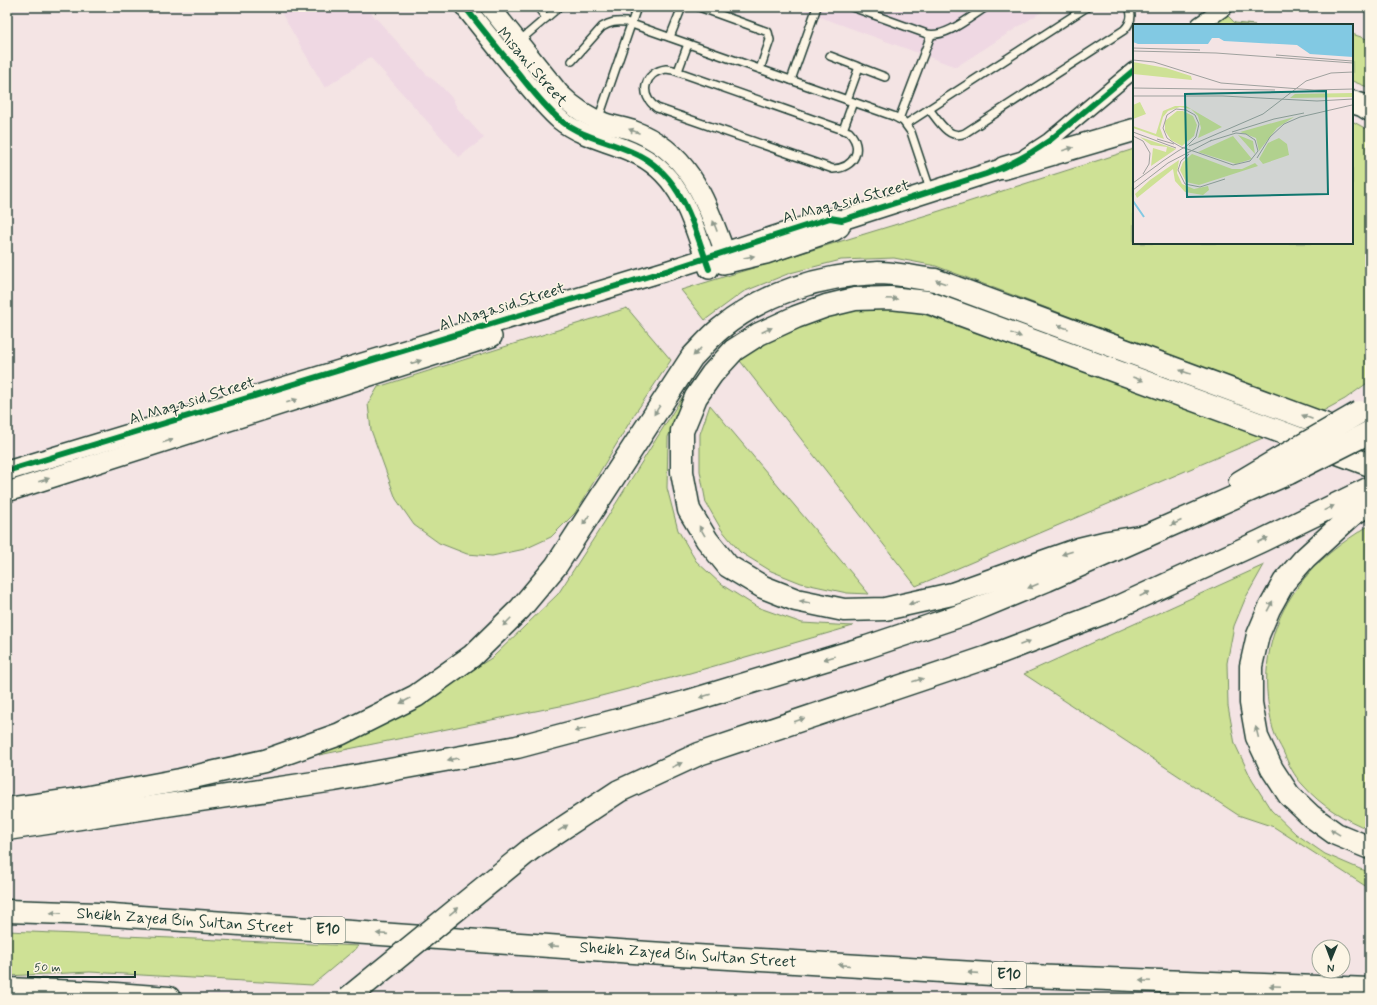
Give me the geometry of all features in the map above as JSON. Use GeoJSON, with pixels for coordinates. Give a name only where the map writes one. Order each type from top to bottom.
{"type":"FeatureCollection","features":[{"type":"Feature","properties":{"kind":"highway"},"geometry":{"type":"LineString","coordinates":[[1353,102],[1362,105],[1370,110]]}},
{"type":"Feature","properties":{"kind":"highway"},"geometry":{"type":"LineString","coordinates":[[1004,168],[1133,130]]}},
{"type":"Feature","properties":{"kind":"highway"},"geometry":{"type":"LineString","coordinates":[[7,810],[73,800],[180,780],[264,760],[340,734],[416,696],[472,656],[520,609],[556,566],[692,357],[719,330],[742,314],[784,291],[825,279],[879,273],[935,280],[1370,441]]}},
{"type":"Feature","properties":{"kind":"highway"},"geometry":{"type":"LineString","coordinates":[[1146,536],[1108,542],[1079,549],[952,594],[884,609],[844,610],[796,600],[763,587],[728,566],[707,540],[689,510],[682,472],[682,431],[696,397],[712,374],[734,350],[759,334],[796,317],[826,306],[855,299],[890,298],[927,302],[1284,432],[1370,465]]}},
{"type":"Feature","properties":{"kind":"highway"},"geometry":{"type":"LineString","coordinates":[[1286,465],[1365,408]]}},
{"type":"Feature","properties":{"kind":"highway"},"geometry":{"type":"LineString","coordinates":[[7,829],[334,780],[517,747],[686,702],[867,647],[964,614],[1047,580],[1207,509],[1240,483],[1370,432]]}},
{"type":"Feature","properties":{"kind":"highway"},"geometry":{"type":"LineString","coordinates":[[348,998],[531,849],[619,791],[699,754],[988,657],[1109,611],[1370,488]]}},
{"type":"Feature","properties":{"kind":"highway"},"geometry":{"type":"LineString","coordinates":[[1370,503],[1352,515],[1305,558],[1284,582],[1269,609],[1258,635],[1251,666],[1251,703],[1257,736],[1272,769],[1289,795],[1310,816],[1336,834],[1370,848]]}},
{"type":"Feature","properties":{"kind":"highway","name":"Sheikh Zayed Bin Sultan Street"},"geometry":{"type":"LineString","coordinates":[[7,911],[106,914],[640,952],[1006,975],[1370,989]]}},
{"type":"Feature","properties":{"kind":"highway"},"geometry":{"type":"LineString","coordinates":[[7,989],[102,992],[169,998]]}},
{"type":"Feature","properties":{"kind":"street","name":"Misani Street"},"geometry":{"type":"LineString","coordinates":[[465,7],[540,100],[562,121],[589,137],[643,157],[663,172],[681,196],[688,209],[707,263]]}},
{"type":"Feature","properties":{"kind":"street","name":"Misani Street"},"geometry":{"type":"LineString","coordinates":[[490,7],[559,93],[568,102],[577,109],[598,120],[646,136],[659,144],[683,165],[700,191],[727,257]]}},
{"type":"Feature","properties":{"kind":"street"},"geometry":{"type":"LineString","coordinates":[[1200,24],[1225,7]]}},
{"type":"Feature","properties":{"kind":"street"},"geometry":{"type":"LineString","coordinates":[[1004,168],[1049,141],[1133,71]]}},
{"type":"Feature","properties":{"kind":"street","name":"Al Maqasid Street"},"geometry":{"type":"LineString","coordinates":[[7,471],[551,312],[727,257],[766,254],[834,231],[840,227],[842,220],[1004,168]]}},
{"type":"Feature","properties":{"kind":"street","name":"Al Maqasid Street"},"geometry":{"type":"LineString","coordinates":[[7,492],[551,312]]}},
{"type":"Feature","properties":{"kind":"lane"},"geometry":{"type":"LineString","coordinates":[[538,7],[546,18]]}},
{"type":"Feature","properties":{"kind":"lane"},"geometry":{"type":"LineString","coordinates":[[503,55],[559,7]]}},
{"type":"Feature","properties":{"kind":"lane"},"geometry":{"type":"LineString","coordinates":[[598,120],[637,7]]}},
{"type":"Feature","properties":{"kind":"lane"},"geometry":{"type":"LineString","coordinates":[[670,37],[682,7]]}},
{"type":"Feature","properties":{"kind":"lane"},"geometry":{"type":"LineString","coordinates":[[700,7],[768,32],[770,40],[760,69]]}},
{"type":"Feature","properties":{"kind":"lane"},"geometry":{"type":"LineString","coordinates":[[792,80],[817,7]]}},
{"type":"Feature","properties":{"kind":"lane"},"geometry":{"type":"LineString","coordinates":[[852,7],[931,35],[946,32],[986,7]]}},
{"type":"Feature","properties":{"kind":"lane"},"geometry":{"type":"LineString","coordinates":[[906,124],[1087,7]]}},
{"type":"Feature","properties":{"kind":"lane"},"geometry":{"type":"LineString","coordinates":[[929,109],[948,132],[957,135],[965,133],[1124,30],[1130,21],[1131,15],[1129,7]]}},
{"type":"Feature","properties":{"kind":"lane"},"geometry":{"type":"LineString","coordinates":[[572,61],[602,27],[608,23],[620,21],[670,37],[850,101],[899,119],[906,124],[911,132],[931,192]]}},
{"type":"Feature","properties":{"kind":"lane"},"geometry":{"type":"LineString","coordinates":[[899,119],[931,35]]}},
{"type":"Feature","properties":{"kind":"lane"},"geometry":{"type":"LineString","coordinates":[[678,71],[688,44]]}},
{"type":"Feature","properties":{"kind":"lane"},"geometry":{"type":"LineString","coordinates":[[830,56],[885,77]]}},
{"type":"Feature","properties":{"kind":"lane"},"geometry":{"type":"LineString","coordinates":[[843,130],[859,67]]}},
{"type":"Feature","properties":{"kind":"lane"},"geometry":{"type":"LineString","coordinates":[[666,68],[843,130],[849,132],[856,141],[856,152],[851,162],[846,166],[833,169],[657,108],[652,104],[646,94],[646,82],[650,77],[666,68]]}},
{"type":"Feature","properties":{"kind":"shaded area"},"geometry":{"type":"Polygon","coordinates":[[[278,7],[366,7],[427,75],[441,86],[453,99],[457,108],[484,138],[459,157],[370,57],[325,88],[278,7]]]}},
{"type":"Feature","properties":{"kind":"shaded area"},"geometry":{"type":"Polygon","coordinates":[[[793,7],[1049,7],[956,67],[793,7]]]}},
{"type":"Feature","properties":{"kind":"green space"},"geometry":{"type":"Polygon","coordinates":[[[1224,12],[1235,23],[1245,24],[1214,24],[1224,12]]]}},
{"type":"Feature","properties":{"kind":"green space"},"geometry":{"type":"Polygon","coordinates":[[[1353,34],[1370,40],[1370,88],[1353,81],[1353,34]]]}},
{"type":"Feature","properties":{"kind":"green space"},"geometry":{"type":"Polygon","coordinates":[[[1353,122],[1370,131],[1370,381],[1345,399],[1321,412],[936,266],[894,258],[841,260],[790,273],[743,292],[705,320],[681,290],[930,214],[1133,149],[1133,244],[1353,244],[1353,122]]]}},
{"type":"Feature","properties":{"kind":"green space"},"geometry":{"type":"Polygon","coordinates":[[[890,307],[923,314],[1265,437],[916,586],[737,357],[825,311],[890,307]]]}},
{"type":"Feature","properties":{"kind":"green space"},"geometry":{"type":"Polygon","coordinates":[[[627,308],[671,360],[634,415],[575,513],[551,537],[525,549],[492,556],[467,554],[439,543],[414,525],[396,499],[371,430],[368,404],[378,387],[627,308]]]}},
{"type":"Feature","properties":{"kind":"green space"},"geometry":{"type":"Polygon","coordinates":[[[688,388],[668,437],[667,488],[678,530],[696,561],[722,585],[757,607],[802,623],[853,626],[690,673],[570,704],[319,755],[398,717],[493,657],[558,594],[688,388]]]}},
{"type":"Feature","properties":{"kind":"green space"},"geometry":{"type":"Polygon","coordinates":[[[710,405],[869,594],[847,593],[801,583],[771,571],[740,552],[721,529],[706,503],[700,471],[700,434],[710,405]]]}},
{"type":"Feature","properties":{"kind":"green space"},"geometry":{"type":"Polygon","coordinates":[[[1370,525],[1370,830],[1334,812],[1310,793],[1297,778],[1289,765],[1273,730],[1267,697],[1267,665],[1274,633],[1280,617],[1304,578],[1330,553],[1349,538],[1370,525]]]}},
{"type":"Feature","properties":{"kind":"green space"},"geometry":{"type":"Polygon","coordinates":[[[1264,565],[1246,597],[1234,626],[1227,663],[1228,706],[1235,744],[1252,780],[1271,810],[1296,834],[1325,854],[1370,872],[1370,889],[1274,827],[1238,815],[1024,674],[1264,565]]]}},
{"type":"Feature","properties":{"kind":"green space"},"geometry":{"type":"Polygon","coordinates":[[[7,931],[359,946],[312,985],[90,972],[7,976],[7,931]]]}},
{"type":"Feature","properties":{"kind":"cycle path"},"geometry":{"type":"LineString","coordinates":[[465,7],[533,91],[560,120],[577,131],[632,152],[649,161],[663,173],[674,186],[683,201],[697,234],[709,269]]}},
{"type":"Feature","properties":{"kind":"cycle path"},"geometry":{"type":"LineString","coordinates":[[7,471],[669,270],[830,218],[842,220],[986,174],[1019,160],[1049,141],[1133,71]]}}]}
